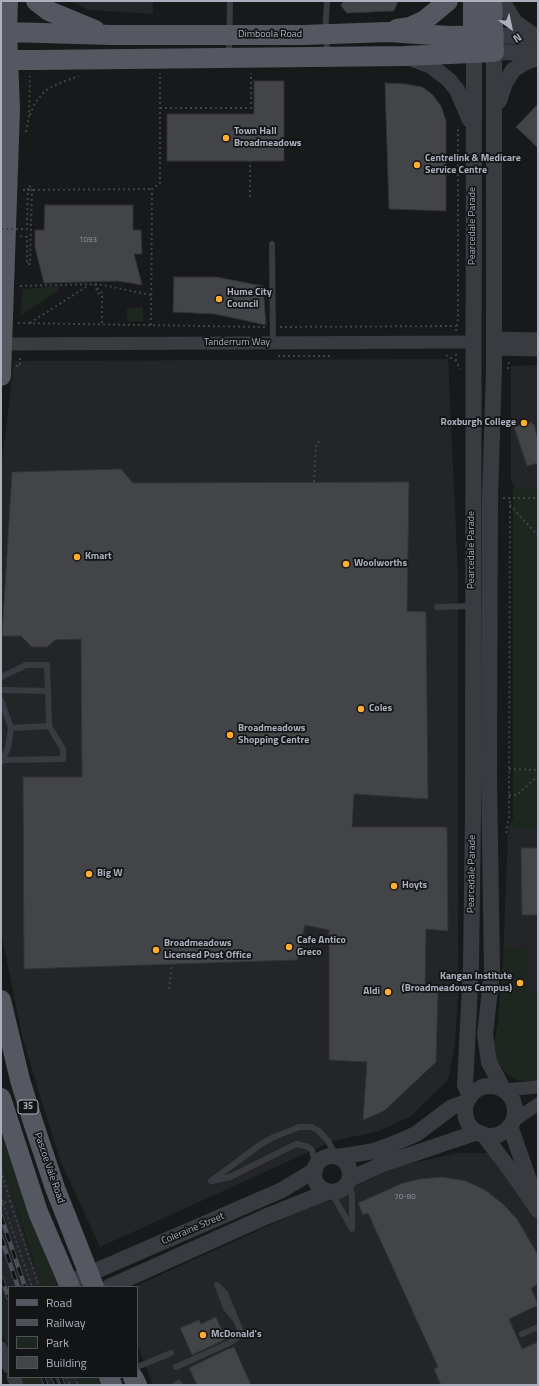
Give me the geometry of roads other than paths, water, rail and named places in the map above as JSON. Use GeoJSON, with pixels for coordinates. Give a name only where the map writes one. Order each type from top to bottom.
{"type":"FeatureCollection","features":[{"type":"Feature","properties":{"kind":"main road"},"geometry":{"type":"LineString","coordinates":[[1,376],[2,344],[13,321],[10,116],[4,33],[8,1]]}},
{"type":"Feature","properties":{"kind":"main road"},"geometry":{"type":"LineString","coordinates":[[36,1],[56,14],[112,35]]}},
{"type":"Feature","properties":{"kind":"main road"},"geometry":{"type":"LineString","coordinates":[[388,32],[425,20],[448,1]]}},
{"type":"Feature","properties":{"kind":"main road","name":"Pearcedale Parade"},"geometry":{"type":"LineString","coordinates":[[473,1],[473,44]]}},
{"type":"Feature","properties":{"kind":"main road","name":"Pearcedale Parade"},"geometry":{"type":"LineString","coordinates":[[492,1],[494,43]]}},
{"type":"Feature","properties":{"kind":"main road","name":"Dimboola Road"},"geometry":{"type":"LineString","coordinates":[[4,33],[112,35],[152,52],[229,35],[388,32],[441,36],[473,44]]}},
{"type":"Feature","properties":{"kind":"main road","name":"Dimboola Road"},"geometry":{"type":"LineString","coordinates":[[5,59],[152,52],[229,58],[405,56],[473,44],[494,43]]}},
{"type":"Feature","properties":{"kind":"main road","name":"Pascoe Vale Road"},"geometry":{"type":"LineString","coordinates":[[1,1000],[20,1080],[33,1122],[55,1188],[91,1281]]}},
{"type":"Feature","properties":{"kind":"main road","name":"35"},"geometry":{"type":"LineString","coordinates":[[1,1098],[38,1212],[69,1285]]}},
{"type":"Feature","properties":{"kind":"street"},"geometry":{"type":"LineString","coordinates":[[502,1],[514,22],[537,37]]}},
{"type":"Feature","properties":{"kind":"street","name":"Dimboola Road"},"geometry":{"type":"LineString","coordinates":[[494,43],[537,37]]}},
{"type":"Feature","properties":{"kind":"street","name":"Pearcedale Parade"},"geometry":{"type":"LineString","coordinates":[[469,1099],[465,1085],[471,966],[482,606],[490,498],[494,369],[499,346],[494,43]]}},
{"type":"Feature","properties":{"kind":"street","name":"Dimboola Road"},"geometry":{"type":"LineString","coordinates":[[494,43],[538,53]]}},
{"type":"Feature","properties":{"kind":"street","name":"Pearcedale Parade"},"geometry":{"type":"LineString","coordinates":[[473,44],[472,369],[489,776],[492,970],[485,1035],[489,1062],[504,1089]]}},
{"type":"Feature","properties":{"kind":"street"},"geometry":{"type":"LineString","coordinates":[[405,56],[431,66],[449,80],[457,90],[464,104],[473,129]]}},
{"type":"Feature","properties":{"kind":"street"},"geometry":{"type":"LineString","coordinates":[[495,110],[505,82],[513,70],[526,62],[538,58]]}},
{"type":"Feature","properties":{"kind":"street","name":"Tanderrum Way"},"geometry":{"type":"LineString","coordinates":[[499,346],[538,339]]}},
{"type":"Feature","properties":{"kind":"street","name":"Tanderrum Way"},"geometry":{"type":"LineString","coordinates":[[2,344],[473,342],[538,350]]}},
{"type":"Feature","properties":{"kind":"street"},"geometry":{"type":"LineString","coordinates":[[538,1087],[504,1089],[486,1086],[480,1088],[469,1099],[452,1107],[416,1134],[374,1151],[322,1159],[315,1168],[315,1181],[322,1189],[329,1192],[341,1190],[350,1181],[383,1164],[480,1133],[498,1134],[538,1104]]}},
{"type":"Feature","properties":{"kind":"street"},"geometry":{"type":"LineString","coordinates":[[504,1089],[511,1096],[514,1104],[515,1113],[512,1123],[538,1202]]}},
{"type":"Feature","properties":{"kind":"street"},"geometry":{"type":"LineString","coordinates":[[469,1099],[466,1110],[467,1119],[471,1126],[480,1133],[512,1171],[538,1210]]}},
{"type":"Feature","properties":{"kind":"street"},"geometry":{"type":"LineString","coordinates":[[337,1156],[347,1163],[351,1173],[350,1181]]}},
{"type":"Feature","properties":{"kind":"street","name":"Coleraine Street"},"geometry":{"type":"LineString","coordinates":[[69,1285],[91,1281],[282,1190],[315,1168]]}},
{"type":"Feature","properties":{"kind":"street","name":"Coleraine Street"},"geometry":{"type":"LineString","coordinates":[[111,1286],[265,1216],[329,1192]]}},
{"type":"Feature","properties":{"kind":"street"},"geometry":{"type":"LineString","coordinates":[[1,1348],[8,1365]]}},
{"type":"Feature","properties":{"kind":"lane"},"geometry":{"type":"LineString","coordinates":[[229,58],[230,1]]}},
{"type":"Feature","properties":{"kind":"lane"},"geometry":{"type":"LineString","coordinates":[[327,1],[325,34],[329,57]]}},
{"type":"Feature","properties":{"kind":"lane"},"geometry":{"type":"LineString","coordinates":[[272,244],[273,343]]}},
{"type":"Feature","properties":{"kind":"lane"},"geometry":{"type":"LineString","coordinates":[[437,607],[482,606]]}},
{"type":"Feature","properties":{"kind":"lane"},"geometry":{"type":"LineString","coordinates":[[1,678],[26,665],[47,665],[49,726],[63,749],[63,760],[1,761],[8,748],[11,728],[1,700]]}},
{"type":"Feature","properties":{"kind":"lane"},"geometry":{"type":"LineString","coordinates":[[1,690],[48,691]]}},
{"type":"Feature","properties":{"kind":"lane"},"geometry":{"type":"LineString","coordinates":[[11,728],[49,726]]}},
{"type":"Feature","properties":{"kind":"lane"},"geometry":{"type":"LineString","coordinates":[[315,1168],[312,1150],[306,1146],[296,1144],[230,1177],[210,1181],[261,1144],[299,1127],[312,1127],[319,1131],[328,1141],[337,1156]]}},
{"type":"Feature","properties":{"kind":"lane"},"geometry":{"type":"LineString","coordinates":[[329,1192],[352,1229],[352,1196],[350,1181]]}},
{"type":"Feature","properties":{"kind":"lane"},"geometry":{"type":"LineString","coordinates":[[176,1367],[238,1337],[241,1332],[225,1293],[217,1286]]}},
{"type":"Feature","properties":{"kind":"lane"},"geometry":{"type":"LineString","coordinates":[[522,1334],[538,1327]]}},
{"type":"Feature","properties":{"kind":"lane"},"geometry":{"type":"LineString","coordinates":[[138,1367],[171,1353]]}},
{"type":"Feature","properties":{"kind":"railway"},"geometry":{"type":"LineString","coordinates":[[1,1216],[25,1286]]}},
{"type":"Feature","properties":{"kind":"railway"},"geometry":{"type":"LineString","coordinates":[[1,1237],[18,1286]]}},
{"type":"Feature","properties":{"kind":"railway"},"geometry":{"type":"LineString","coordinates":[[1,1278],[8,1296]]}},
{"type":"Feature","properties":{"kind":"railway"},"geometry":{"type":"LineString","coordinates":[[43,1378],[46,1385]]}},
{"type":"Feature","properties":{"kind":"railway"},"geometry":{"type":"LineString","coordinates":[[54,1378],[57,1385]]}},
{"type":"Feature","properties":{"kind":"railway"},"geometry":{"type":"LineString","coordinates":[[60,1378],[63,1385]]}},
{"type":"Feature","properties":{"kind":"place","name":"Town Hall Broadmeadows"},"geometry":{"type":"Point","coordinates":[226,138]}},
{"type":"Feature","properties":{"kind":"place","name":"Centrelink & Medicare Service Centre"},"geometry":{"type":"Point","coordinates":[417,165]}},
{"type":"Feature","properties":{"kind":"place","name":"Hume City Council"},"geometry":{"type":"Point","coordinates":[219,299]}},
{"type":"Feature","properties":{"kind":"place","name":"Roxburgh College"},"geometry":{"type":"Point","coordinates":[524,423]}},
{"type":"Feature","properties":{"kind":"place","name":"Kmart"},"geometry":{"type":"Point","coordinates":[77,557]}},
{"type":"Feature","properties":{"kind":"place","name":"Woolworths"},"geometry":{"type":"Point","coordinates":[346,564]}},
{"type":"Feature","properties":{"kind":"place","name":"Coles"},"geometry":{"type":"Point","coordinates":[361,709]}},
{"type":"Feature","properties":{"kind":"place","name":"Broadmeadows Shopping Centre"},"geometry":{"type":"Point","coordinates":[230,735]}},
{"type":"Feature","properties":{"kind":"place","name":"Big W"},"geometry":{"type":"Point","coordinates":[89,874]}},
{"type":"Feature","properties":{"kind":"place","name":"Hoyts"},"geometry":{"type":"Point","coordinates":[394,886]}},
{"type":"Feature","properties":{"kind":"place","name":"Cafe Antico Greco"},"geometry":{"type":"Point","coordinates":[289,947]}},
{"type":"Feature","properties":{"kind":"place","name":"Broadmeadows Licensed Post Office"},"geometry":{"type":"Point","coordinates":[156,950]}},
{"type":"Feature","properties":{"kind":"place","name":"Kangan Institute (Broadmeadows Campus)"},"geometry":{"type":"Point","coordinates":[520,983]}},
{"type":"Feature","properties":{"kind":"place","name":"Aldi"},"geometry":{"type":"Point","coordinates":[388,992]}},
{"type":"Feature","properties":{"kind":"place","name":"McDonald's"},"geometry":{"type":"Point","coordinates":[203,1335]}}]}
